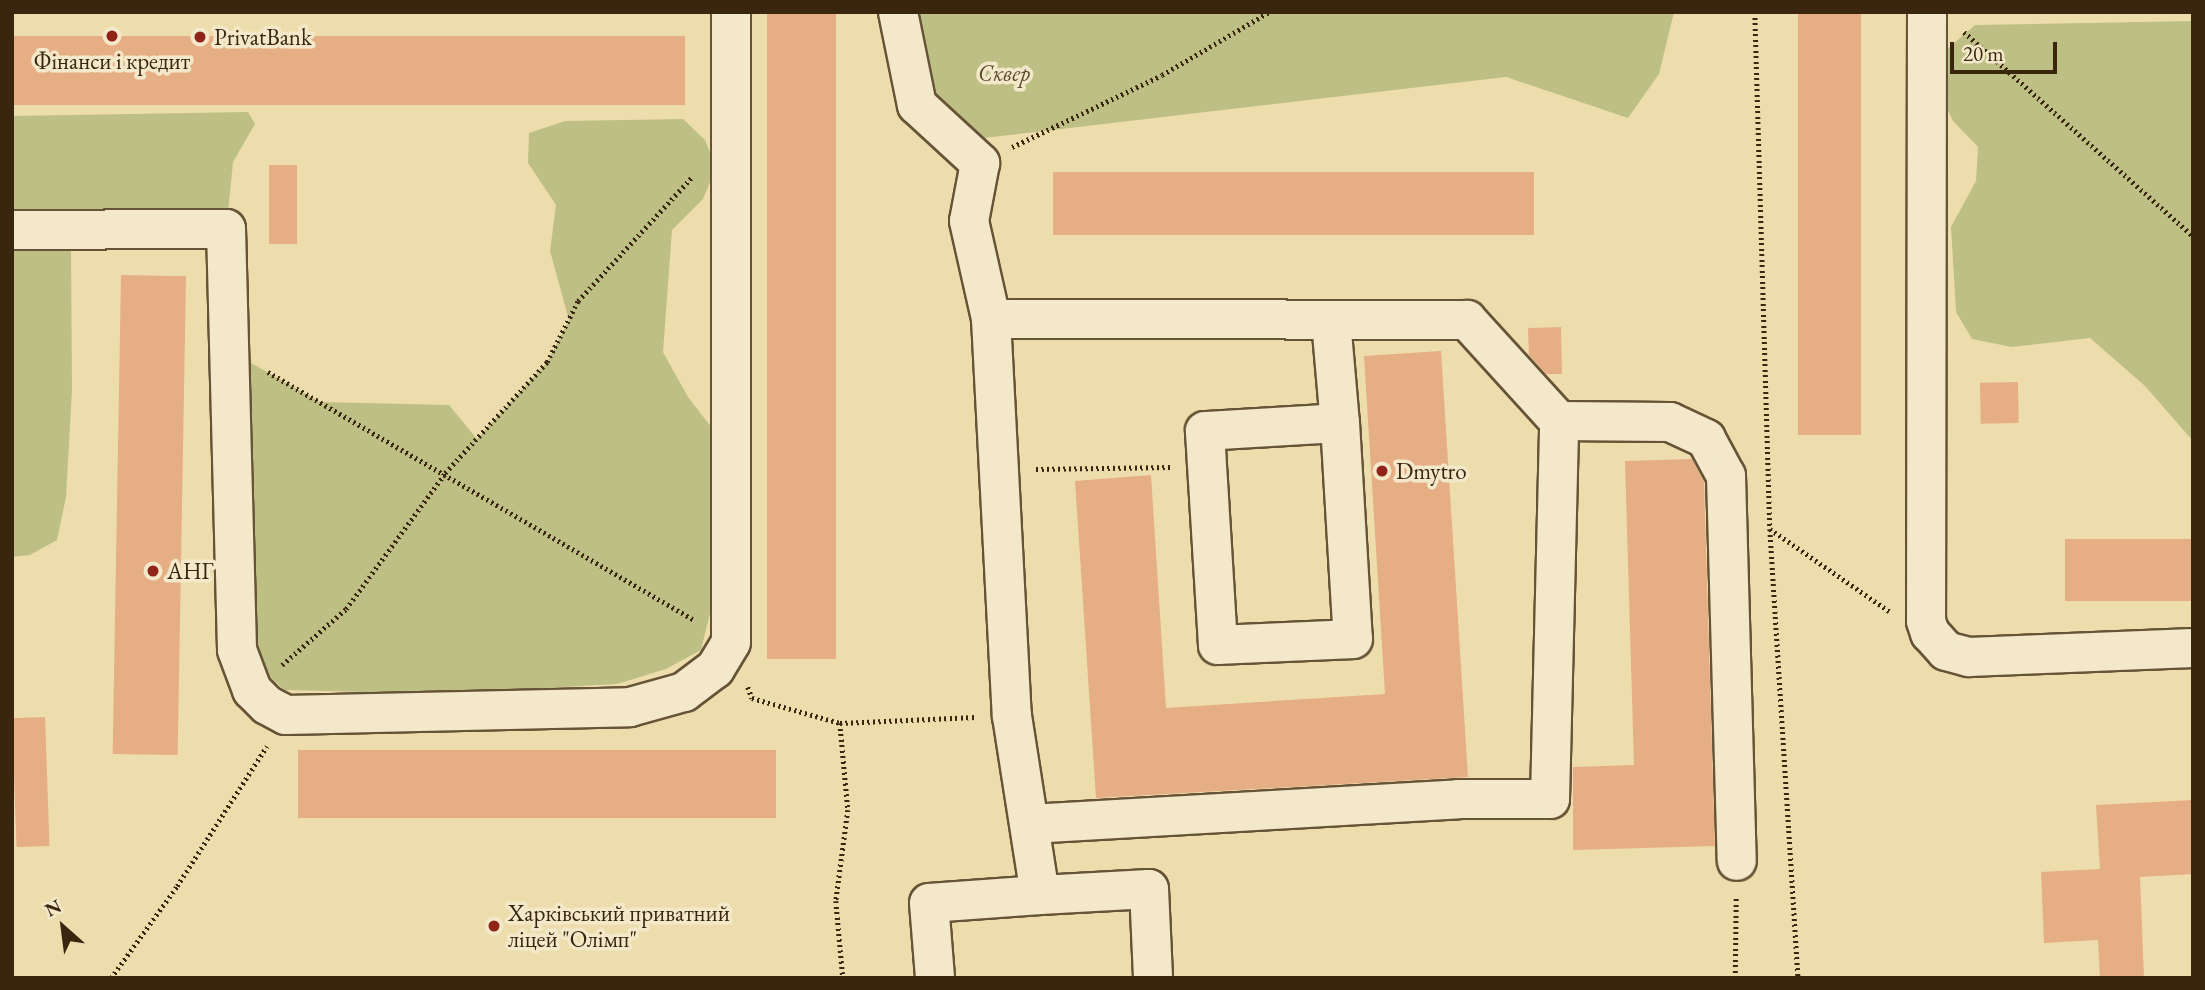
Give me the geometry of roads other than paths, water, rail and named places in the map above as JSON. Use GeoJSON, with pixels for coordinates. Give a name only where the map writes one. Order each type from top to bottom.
{"type":"FeatureCollection","features":[{"type":"Feature","properties":{"kind":"lane"},"geometry":{"type":"LineString","coordinates":[[12,230],[226,229],[237,650],[252,690],[286,715],[630,707],[684,692],[715,669],[730,642],[731,12]]}},
{"type":"Feature","properties":{"kind":"lane"},"geometry":{"type":"LineString","coordinates":[[898,12],[917,105],[980,163],[969,221],[991,319],[1012,716],[1040,895]]}},
{"type":"Feature","properties":{"kind":"lane"},"geometry":{"type":"LineString","coordinates":[[1940,17],[1926,621],[1936,643],[1957,656],[2193,648]]}},
{"type":"Feature","properties":{"kind":"lane"},"geometry":{"type":"LineString","coordinates":[[991,319],[1467,320],[1559,421],[1550,799],[1459,799],[1030,824]]}},
{"type":"Feature","properties":{"kind":"lane"},"geometry":{"type":"LineString","coordinates":[[1331,321],[1340,423],[1353,639],[1218,645],[1205,431],[1340,423]]}},
{"type":"Feature","properties":{"kind":"lane"},"geometry":{"type":"LineString","coordinates":[[1559,421],[1670,422],[1698,433],[1719,456],[1726,476],[1737,861]]}},
{"type":"Feature","properties":{"kind":"lane"},"geometry":{"type":"LineString","coordinates":[[935,978],[929,903],[1149,889],[1153,978]]}},
{"type":"Feature","properties":{"kind":"place","name":"Фінанси і кредит"},"geometry":{"type":"Point","coordinates":[112,36]}},
{"type":"Feature","properties":{"kind":"place","name":"PrivatBank"},"geometry":{"type":"Point","coordinates":[200,37]}},
{"type":"Feature","properties":{"kind":"place","name":"Dmytro"},"geometry":{"type":"Point","coordinates":[1382,471]}},
{"type":"Feature","properties":{"kind":"place","name":"АНГ"},"geometry":{"type":"Point","coordinates":[153,571]}},
{"type":"Feature","properties":{"kind":"place","name":"Харківський приватний ліцей \"Олімп\""},"geometry":{"type":"Point","coordinates":[494,926]}},
{"type":"Feature","properties":{"kind":"park label","name":"Сквер"},"geometry":{"type":"Point","coordinates":[1004,73]}}]}
